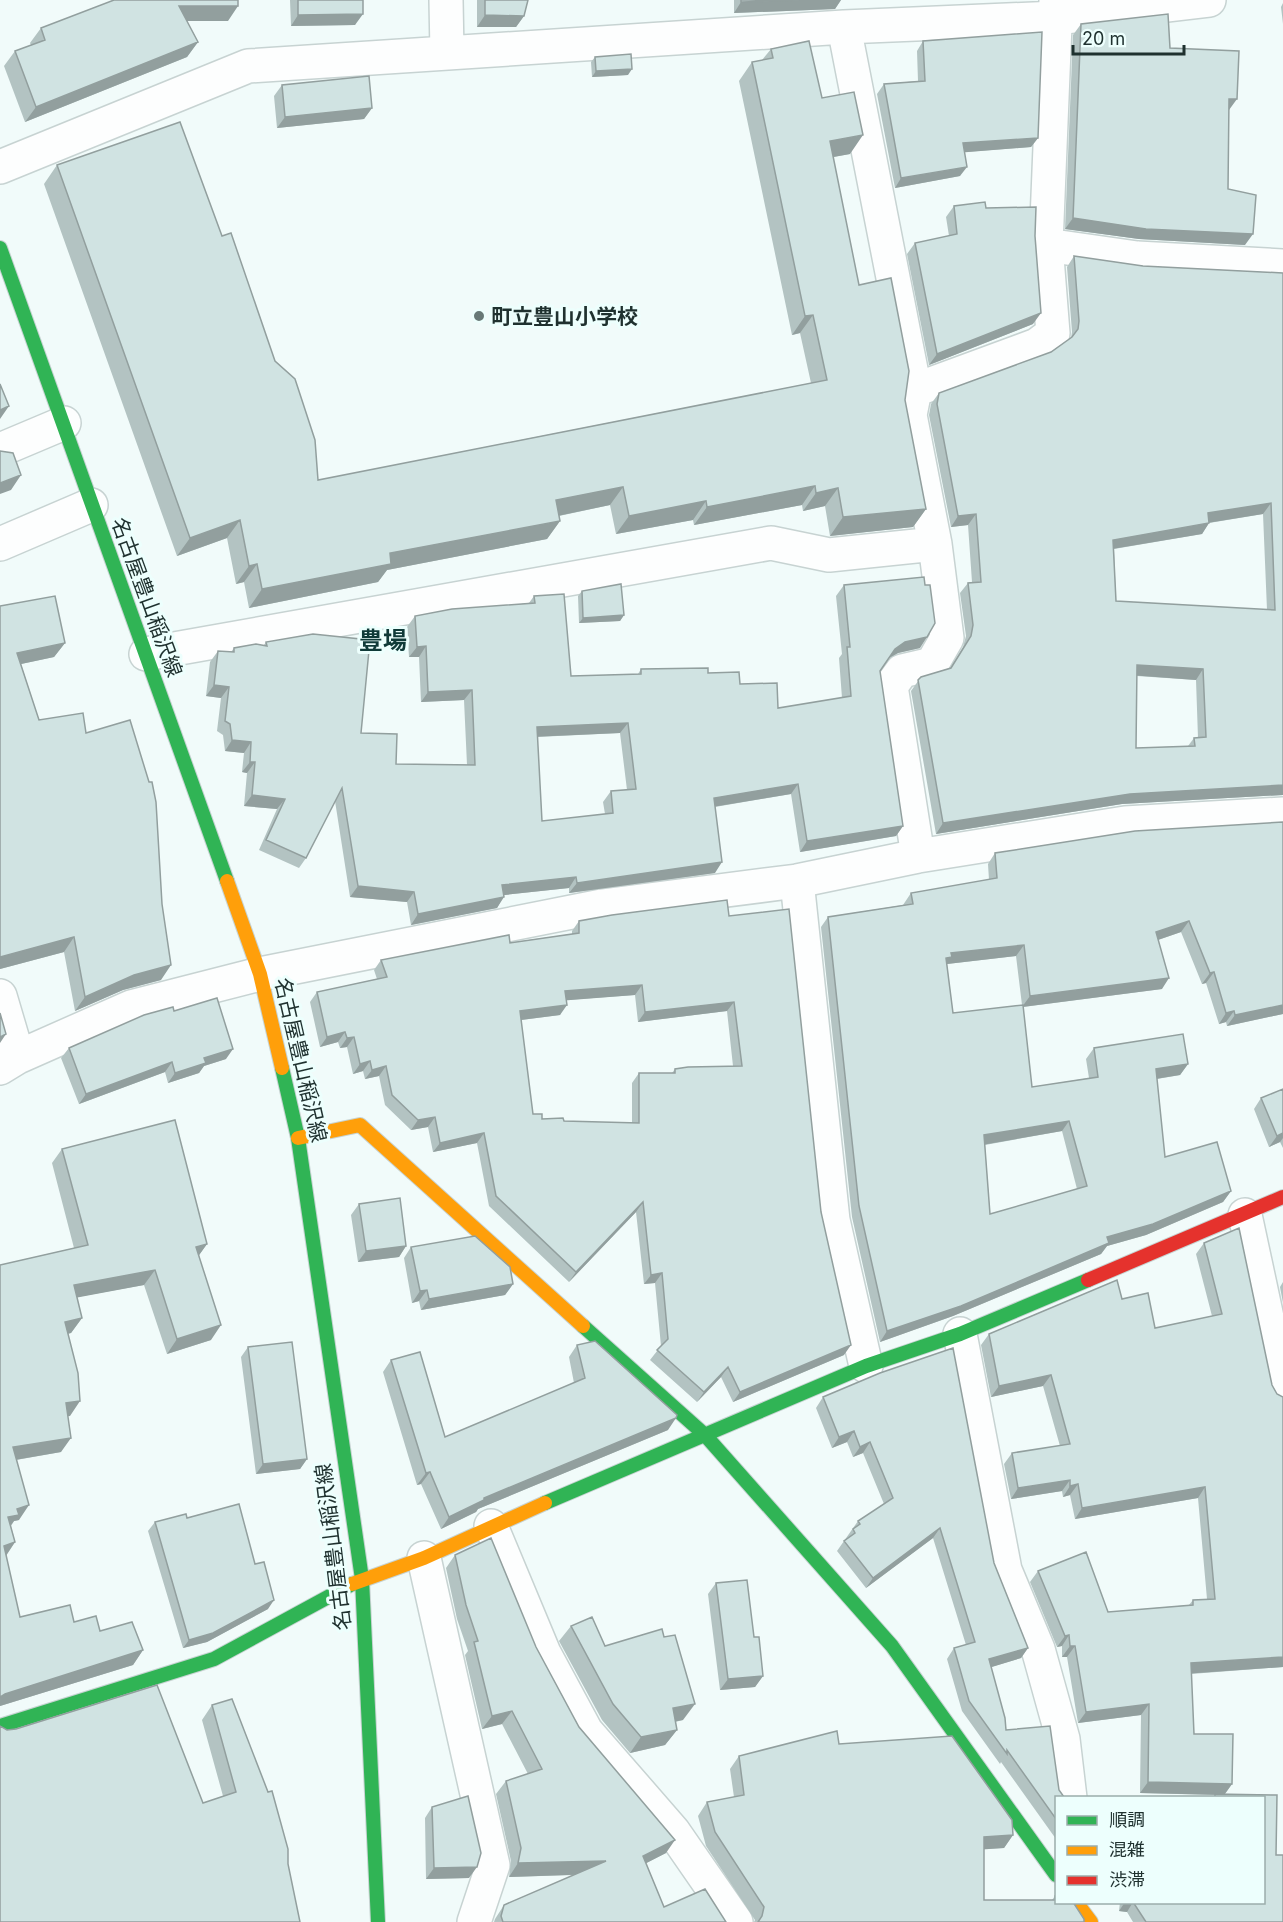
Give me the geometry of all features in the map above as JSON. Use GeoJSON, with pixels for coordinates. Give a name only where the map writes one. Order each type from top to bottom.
{"type":"FeatureCollection","features":[{"type":"Feature","properties":{"kind":"street"},"geometry":{"type":"LineString","coordinates":[[446,0],[447,53]]}},
{"type":"Feature","properties":{"kind":"street"},"geometry":{"type":"LineString","coordinates":[[0,167],[248,66],[844,27],[1056,9],[1209,0]]}},
{"type":"Feature","properties":{"kind":"street"},"geometry":{"type":"LineString","coordinates":[[915,390],[1037,345],[1053,333],[1046,245],[1056,9]]}},
{"type":"Feature","properties":{"kind":"street"},"geometry":{"type":"LineString","coordinates":[[844,27],[915,390],[910,416],[935,544],[947,638],[932,664],[902,671],[891,686],[918,856]]}},
{"type":"Feature","properties":{"kind":"street"},"geometry":{"type":"LineString","coordinates":[[1046,245],[1137,258],[1283,266]]}},
{"type":"Feature","properties":{"kind":"street","name":"名古屋豊山稲沢線"},"geometry":{"type":"LineString","coordinates":[[0,248],[260,974],[298,1138],[362,1579],[378,1922]]}},
{"type":"Feature","properties":{"kind":"street"},"geometry":{"type":"LineString","coordinates":[[0,450],[64,423]]}},
{"type":"Feature","properties":{"kind":"street"},"geometry":{"type":"LineString","coordinates":[[0,544],[91,505]]}},
{"type":"Feature","properties":{"kind":"street"},"geometry":{"type":"LineString","coordinates":[[146,654],[771,543],[829,555],[935,544]]}},
{"type":"Feature","properties":{"kind":"street"},"geometry":{"type":"LineString","coordinates":[[0,996],[9,1062],[131,1007],[260,974],[602,906],[797,881],[918,856],[1125,823],[1283,814]]}},
{"type":"Feature","properties":{"kind":"street"},"geometry":{"type":"LineString","coordinates":[[797,881],[833,1220],[866,1366]]}},
{"type":"Feature","properties":{"kind":"street"},"geometry":{"type":"LineString","coordinates":[[298,1138],[360,1125],[705,1435],[892,1646],[1055,1874]]}},
{"type":"Feature","properties":{"kind":"street"},"geometry":{"type":"LineString","coordinates":[[0,1726],[214,1659],[362,1579],[424,1558],[490,1526],[866,1366],[960,1334],[1283,1197]]}},
{"type":"Feature","properties":{"kind":"street"},"geometry":{"type":"LineString","coordinates":[[1245,1215],[1283,1392]]}},
{"type":"Feature","properties":{"kind":"street"},"geometry":{"type":"LineString","coordinates":[[960,1334],[1005,1570],[1038,1649],[1063,1739],[1070,1796]]}},
{"type":"Feature","properties":{"kind":"street"},"geometry":{"type":"LineString","coordinates":[[490,1526],[544,1653],[586,1731],[673,1831],[736,1922]]}},
{"type":"Feature","properties":{"kind":"street"},"geometry":{"type":"LineString","coordinates":[[424,1558],[493,1864],[474,1922]]}},
{"type":"Feature","properties":{"kind":"building"},"geometry":{"type":"Polygon","coordinates":[[[114,0],[238,0],[238,6],[179,6],[198,42],[36,107],[15,51],[45,40],[41,28],[114,0]]]}},
{"type":"Feature","properties":{"kind":"building"},"geometry":{"type":"Polygon","coordinates":[[[298,0],[363,0],[363,14],[298,15],[298,0]]]}},
{"type":"Feature","properties":{"kind":"building"},"geometry":{"type":"Polygon","coordinates":[[[485,0],[528,0],[524,16],[485,15],[485,0]]]}},
{"type":"Feature","properties":{"kind":"building"},"geometry":{"type":"Polygon","coordinates":[[[741,0],[800,0],[741,2],[741,0]]]}},
{"type":"Feature","properties":{"kind":"building"},"geometry":{"type":"Polygon","coordinates":[[[1168,14],[1170,48],[1239,51],[1237,99],[1229,99],[1228,189],[1256,195],[1253,234],[1146,229],[1073,218],[1081,24],[1168,14]]]}},
{"type":"Feature","properties":{"kind":"building"},"geometry":{"type":"Polygon","coordinates":[[[1042,32],[1038,138],[963,143],[967,167],[901,178],[884,84],[925,81],[923,41],[1042,32]]]}},
{"type":"Feature","properties":{"kind":"building"},"geometry":{"type":"Polygon","coordinates":[[[809,41],[822,98],[854,92],[863,135],[830,141],[859,285],[891,278],[909,371],[905,400],[926,509],[843,517],[838,488],[816,493],[815,486],[707,507],[706,501],[629,516],[623,487],[556,500],[560,521],[390,553],[391,564],[262,589],[257,564],[249,566],[240,520],[190,538],[57,165],[180,122],[222,236],[231,233],[275,361],[295,379],[315,440],[318,480],[827,380],[813,315],[805,316],[752,62],[773,58],[771,49],[809,41]]]}},
{"type":"Feature","properties":{"kind":"building"},"geometry":{"type":"Polygon","coordinates":[[[631,54],[632,69],[596,71],[595,57],[631,54]]]}},
{"type":"Feature","properties":{"kind":"building"},"geometry":{"type":"Polygon","coordinates":[[[369,76],[372,108],[285,117],[282,85],[369,76]]]}},
{"type":"Feature","properties":{"kind":"building"},"geometry":{"type":"Polygon","coordinates":[[[985,202],[986,208],[1036,207],[1035,236],[1041,313],[937,354],[915,243],[957,234],[954,206],[985,202]]]}},
{"type":"Feature","properties":{"kind":"building"},"geometry":{"type":"Polygon","coordinates":[[[1074,256],[1143,266],[1283,273],[1283,785],[1130,794],[943,823],[918,680],[951,668],[971,636],[973,625],[968,583],[981,582],[976,514],[958,516],[937,404],[939,393],[1051,352],[1072,337],[1078,329],[1074,256]],[[1271,503],[1208,513],[1209,523],[1113,540],[1116,601],[1275,610],[1271,503]],[[1137,665],[1136,748],[1195,746],[1194,738],[1206,737],[1203,669],[1137,665]]]}},
{"type":"Feature","properties":{"kind":"building"},"geometry":{"type":"Polygon","coordinates":[[[0,384],[9,406],[0,410],[0,384]]]}},
{"type":"Feature","properties":{"kind":"building"},"geometry":{"type":"Polygon","coordinates":[[[0,451],[13,453],[21,475],[0,483],[0,451]]]}},
{"type":"Feature","properties":{"kind":"building"},"geometry":{"type":"Polygon","coordinates":[[[924,577],[925,585],[930,585],[935,623],[927,637],[905,642],[895,649],[880,671],[903,826],[807,841],[798,784],[714,798],[722,862],[577,883],[576,877],[502,885],[504,897],[418,914],[414,892],[358,886],[342,788],[306,858],[266,840],[285,799],[252,795],[255,762],[250,762],[251,742],[232,740],[230,724],[225,721],[229,687],[214,685],[218,651],[234,652],[234,648],[256,644],[267,646],[266,642],[313,634],[370,640],[361,733],[397,734],[396,764],[475,765],[472,690],[428,692],[426,646],[417,647],[415,616],[452,609],[535,603],[534,596],[564,594],[571,676],[641,674],[641,669],[708,668],[708,673],[739,672],[740,684],[777,683],[778,708],[851,696],[847,647],[850,647],[844,585],[924,577]],[[628,723],[537,727],[542,821],[613,813],[611,791],[636,789],[628,723]]]}},
{"type":"Feature","properties":{"kind":"building"},"geometry":{"type":"Polygon","coordinates":[[[621,584],[624,615],[583,618],[582,591],[621,584]]]}},
{"type":"Feature","properties":{"kind":"building"},"geometry":{"type":"Polygon","coordinates":[[[55,596],[65,643],[17,653],[39,720],[83,713],[86,733],[130,720],[149,782],[152,782],[156,802],[162,904],[171,965],[134,975],[85,997],[74,937],[0,957],[0,606],[55,596]]]}},
{"type":"Feature","properties":{"kind":"building"},"geometry":{"type":"Polygon","coordinates":[[[1283,822],[1283,1005],[1235,1015],[1234,1011],[1226,1013],[1214,972],[1210,973],[1189,921],[1156,932],[1169,978],[1030,996],[1024,945],[951,953],[952,957],[946,958],[953,1013],[1023,1005],[1032,1087],[1098,1077],[1094,1048],[1183,1034],[1188,1064],[1156,1069],[1165,1157],[1217,1142],[1231,1191],[1153,1224],[1107,1237],[1109,1243],[961,1306],[887,1331],[859,1206],[828,917],[913,904],[911,893],[997,878],[995,853],[1135,831],[1283,822]],[[1069,1121],[984,1135],[990,1214],[1087,1186],[1069,1121]]]}},
{"type":"Feature","properties":{"kind":"building"},"geometry":{"type":"Polygon","coordinates":[[[727,900],[729,916],[789,909],[821,1212],[851,1345],[740,1392],[728,1367],[704,1392],[657,1350],[668,1339],[662,1273],[651,1275],[643,1202],[576,1272],[496,1196],[484,1133],[440,1143],[435,1117],[418,1120],[392,1095],[386,1066],[372,1070],[370,1061],[360,1064],[354,1037],[347,1038],[345,1032],[327,1037],[317,992],[387,977],[381,960],[509,935],[510,943],[579,933],[579,921],[727,900]],[[642,985],[565,991],[567,1005],[520,1011],[533,1114],[542,1114],[542,1119],[563,1118],[564,1121],[639,1123],[639,1073],[675,1073],[675,1069],[688,1067],[742,1066],[734,1002],[645,1012],[642,985]]]}},
{"type":"Feature","properties":{"kind":"building"},"geometry":{"type":"Polygon","coordinates":[[[217,998],[233,1049],[204,1058],[206,1063],[175,1073],[172,1062],[86,1094],[69,1048],[144,1015],[173,1007],[174,1011],[217,998]]]}},
{"type":"Feature","properties":{"kind":"building"},"geometry":{"type":"Polygon","coordinates":[[[0,1013],[6,1034],[0,1037],[0,1013]]]}},
{"type":"Feature","properties":{"kind":"building"},"geometry":{"type":"Polygon","coordinates":[[[1283,1089],[1283,1133],[1277,1136],[1261,1098],[1283,1089]]]}},
{"type":"Feature","properties":{"kind":"building"},"geometry":{"type":"Polygon","coordinates":[[[175,1120],[207,1244],[196,1247],[221,1325],[177,1339],[155,1270],[74,1285],[82,1318],[65,1322],[78,1373],[80,1401],[66,1403],[71,1438],[13,1447],[29,1505],[17,1509],[19,1515],[8,1517],[15,1542],[4,1546],[20,1617],[70,1605],[74,1622],[96,1616],[100,1631],[132,1622],[143,1650],[0,1697],[0,1265],[88,1245],[62,1149],[175,1120]]]}},
{"type":"Feature","properties":{"kind":"building"},"geometry":{"type":"Polygon","coordinates":[[[400,1198],[406,1246],[366,1251],[359,1204],[400,1198]]]}},
{"type":"Feature","properties":{"kind":"building"},"geometry":{"type":"Polygon","coordinates":[[[1239,1228],[1272,1385],[1277,1394],[1283,1397],[1283,1657],[1191,1663],[1194,1734],[1233,1734],[1232,1784],[1148,1782],[1149,1704],[1086,1712],[1075,1646],[1070,1646],[1069,1635],[1065,1636],[1038,1571],[1086,1552],[1108,1612],[1193,1605],[1193,1600],[1215,1599],[1205,1487],[1082,1508],[1078,1484],[1070,1486],[1070,1480],[1018,1488],[1012,1453],[1070,1444],[1051,1375],[999,1386],[989,1334],[1117,1280],[1122,1299],[1148,1293],[1155,1328],[1222,1314],[1204,1243],[1239,1228]]]}},
{"type":"Feature","properties":{"kind":"building"},"geometry":{"type":"Polygon","coordinates":[[[475,1236],[510,1267],[513,1284],[429,1299],[427,1290],[420,1291],[411,1247],[475,1236]]]}},
{"type":"Feature","properties":{"kind":"building"},"geometry":{"type":"Polygon","coordinates":[[[595,1341],[677,1415],[676,1418],[484,1498],[449,1517],[430,1472],[426,1473],[391,1360],[420,1352],[445,1437],[585,1378],[577,1345],[595,1341]]]}},
{"type":"Feature","properties":{"kind":"building"},"geometry":{"type":"Polygon","coordinates":[[[292,1342],[307,1459],[263,1464],[248,1347],[292,1342]]]}},
{"type":"Feature","properties":{"kind":"building"},"geometry":{"type":"Polygon","coordinates":[[[953,1348],[994,1563],[1028,1648],[989,1659],[1005,1718],[1006,1730],[1050,1726],[1059,1790],[1063,1796],[1055,1796],[1055,1818],[969,1701],[954,1648],[975,1642],[940,1528],[873,1578],[844,1541],[855,1533],[853,1529],[860,1524],[858,1521],[893,1498],[870,1442],[860,1447],[854,1431],[839,1437],[823,1397],[880,1373],[953,1348]]]}},
{"type":"Feature","properties":{"kind":"building"},"geometry":{"type":"Polygon","coordinates":[[[239,1504],[255,1564],[264,1562],[274,1600],[213,1633],[189,1640],[155,1522],[186,1514],[187,1518],[239,1504]]]}},
{"type":"Feature","properties":{"kind":"building"},"geometry":{"type":"Polygon","coordinates":[[[491,1538],[536,1647],[579,1727],[675,1840],[643,1856],[664,1907],[705,1889],[726,1922],[503,1922],[501,1916],[504,1905],[606,1861],[518,1863],[521,1848],[506,1781],[542,1769],[512,1711],[492,1716],[474,1642],[478,1641],[466,1605],[455,1555],[491,1538]]]}},
{"type":"Feature","properties":{"kind":"building"},"geometry":{"type":"Polygon","coordinates":[[[747,1580],[754,1637],[759,1637],[763,1676],[728,1679],[716,1583],[747,1580]]]}},
{"type":"Feature","properties":{"kind":"building"},"geometry":{"type":"Polygon","coordinates":[[[592,1617],[605,1646],[662,1629],[664,1637],[675,1635],[695,1704],[673,1708],[677,1730],[641,1737],[613,1704],[571,1626],[592,1617]]]}},
{"type":"Feature","properties":{"kind":"building"},"geometry":{"type":"Polygon","coordinates":[[[157,1685],[203,1803],[236,1792],[212,1705],[232,1699],[268,1792],[272,1791],[288,1849],[288,1864],[300,1922],[0,1922],[0,1726],[7,1730],[16,1729],[157,1685]]]}},
{"type":"Feature","properties":{"kind":"building"},"geometry":{"type":"Polygon","coordinates":[[[837,1731],[839,1744],[952,1736],[1012,1820],[1013,1835],[984,1837],[984,1900],[1055,1900],[1055,1904],[1074,1904],[1084,1922],[758,1922],[764,1907],[715,1832],[707,1802],[744,1795],[739,1756],[837,1731]]]}},
{"type":"Feature","properties":{"kind":"building"},"geometry":{"type":"Polygon","coordinates":[[[1215,1794],[1277,1795],[1276,1855],[1283,1855],[1283,1922],[1146,1922],[1134,1904],[1265,1904],[1265,1796],[1215,1796],[1215,1794]]]}},
{"type":"Feature","properties":{"kind":"building"},"geometry":{"type":"Polygon","coordinates":[[[468,1796],[481,1853],[477,1867],[434,1868],[432,1807],[468,1796]]]}},
{"type":"Feature","properties":{"kind":"traffic: fast"},"geometry":{"type":"LineString","coordinates":[[0,248],[227,881]]}},
{"type":"Feature","properties":{"kind":"traffic: fast"},"geometry":{"type":"LineString","coordinates":[[282,1068],[298,1138],[362,1579],[378,1922]]}},
{"type":"Feature","properties":{"kind":"traffic: fast"},"geometry":{"type":"LineString","coordinates":[[545,1503],[866,1366],[960,1334],[1088,1280]]}},
{"type":"Feature","properties":{"kind":"traffic: fast"},"geometry":{"type":"LineString","coordinates":[[583,1326],[705,1435],[892,1646],[1055,1874]]}},
{"type":"Feature","properties":{"kind":"traffic: fast"},"geometry":{"type":"LineString","coordinates":[[0,1726],[214,1659],[352,1584]]}},
{"type":"Feature","properties":{"kind":"traffic: slow"},"geometry":{"type":"LineString","coordinates":[[227,881],[260,974],[282,1068]]}},
{"type":"Feature","properties":{"kind":"traffic: slow"},"geometry":{"type":"LineString","coordinates":[[298,1138],[360,1125],[583,1326]]}},
{"type":"Feature","properties":{"kind":"traffic: slow"},"geometry":{"type":"LineString","coordinates":[[352,1584],[424,1558],[545,1503]]}},
{"type":"Feature","properties":{"kind":"traffic: slow"},"geometry":{"type":"LineString","coordinates":[[1078,1904],[1091,1922]]}},
{"type":"Feature","properties":{"kind":"traffic: jam"},"geometry":{"type":"LineString","coordinates":[[1088,1280],[1283,1197]]}},
{"type":"Feature","properties":{"kind":"place","name":"町立豊山小学校"},"geometry":{"type":"Point","coordinates":[479,316]}},
{"type":"Feature","properties":{"kind":"district","name":"豊場"},"geometry":{"type":"Point","coordinates":[383,640]}}]}
